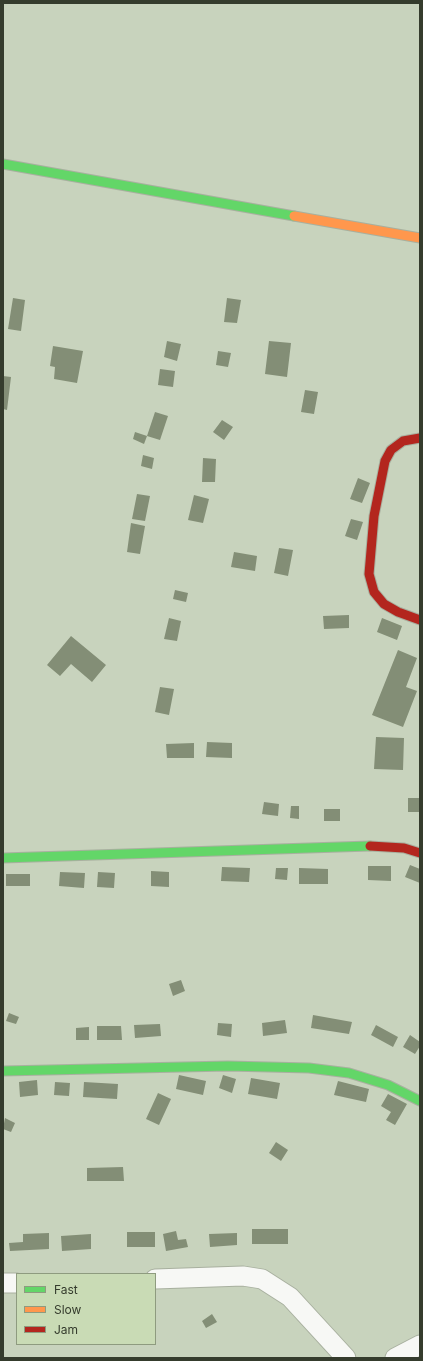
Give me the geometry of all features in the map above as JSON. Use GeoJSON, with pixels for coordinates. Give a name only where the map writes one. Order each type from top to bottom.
{"type":"FeatureCollection","features":[{"type":"Feature","properties":{"kind":"street"},"geometry":{"type":"LineString","coordinates":[[3,164],[420,238]]}},
{"type":"Feature","properties":{"kind":"street"},"geometry":{"type":"LineString","coordinates":[[420,438],[403,441],[391,450],[385,461],[374,516],[370,574],[374,592],[384,604],[398,612],[420,620]]}},
{"type":"Feature","properties":{"kind":"street"},"geometry":{"type":"LineString","coordinates":[[3,858],[383,846],[404,848],[420,853]]}},
{"type":"Feature","properties":{"kind":"street"},"geometry":{"type":"LineString","coordinates":[[3,1071],[228,1066],[309,1068],[349,1073],[388,1085],[420,1101]]}},
{"type":"Feature","properties":{"kind":"street"},"geometry":{"type":"LineString","coordinates":[[156,1279],[243,1276],[262,1279],[290,1297],[346,1358]]}},
{"type":"Feature","properties":{"kind":"street"},"geometry":{"type":"LineString","coordinates":[[3,1283],[16,1283]]}},
{"type":"Feature","properties":{"kind":"street"},"geometry":{"type":"LineString","coordinates":[[395,1358],[420,1345]]}},
{"type":"Feature","properties":{"kind":"building"},"geometry":{"type":"Polygon","coordinates":[[[13,298],[25,300],[21,331],[8,329],[13,298]]]}},
{"type":"Feature","properties":{"kind":"building"},"geometry":{"type":"Polygon","coordinates":[[[227,298],[241,300],[237,323],[224,322],[227,298]]]}},
{"type":"Feature","properties":{"kind":"building"},"geometry":{"type":"Polygon","coordinates":[[[167,341],[181,344],[177,361],[164,357],[167,341]]]}},
{"type":"Feature","properties":{"kind":"building"},"geometry":{"type":"Polygon","coordinates":[[[269,341],[291,343],[287,377],[265,374],[269,341]]]}},
{"type":"Feature","properties":{"kind":"building"},"geometry":{"type":"Polygon","coordinates":[[[53,346],[83,351],[77,383],[54,379],[55,367],[50,366],[53,346]]]}},
{"type":"Feature","properties":{"kind":"building"},"geometry":{"type":"Polygon","coordinates":[[[218,351],[231,353],[228,367],[216,365],[218,351]]]}},
{"type":"Feature","properties":{"kind":"building"},"geometry":{"type":"Polygon","coordinates":[[[160,369],[175,371],[173,387],[158,385],[160,369]]]}},
{"type":"Feature","properties":{"kind":"building"},"geometry":{"type":"Polygon","coordinates":[[[3,376],[11,377],[7,410],[3,409],[3,376]]]}},
{"type":"Feature","properties":{"kind":"building"},"geometry":{"type":"Polygon","coordinates":[[[305,390],[318,392],[314,414],[301,412],[305,390]]]}},
{"type":"Feature","properties":{"kind":"building"},"geometry":{"type":"Polygon","coordinates":[[[155,412],[168,416],[160,440],[147,436],[155,412]]]}},
{"type":"Feature","properties":{"kind":"building"},"geometry":{"type":"Polygon","coordinates":[[[222,420],[233,427],[224,440],[213,432],[222,420]]]}},
{"type":"Feature","properties":{"kind":"building"},"geometry":{"type":"Polygon","coordinates":[[[135,432],[147,436],[144,444],[133,439],[135,432]]]}},
{"type":"Feature","properties":{"kind":"building"},"geometry":{"type":"Polygon","coordinates":[[[143,455],[154,458],[152,469],[141,466],[143,455]]]}},
{"type":"Feature","properties":{"kind":"building"},"geometry":{"type":"Polygon","coordinates":[[[203,458],[216,459],[215,482],[202,482],[203,458]]]}},
{"type":"Feature","properties":{"kind":"building"},"geometry":{"type":"Polygon","coordinates":[[[358,478],[370,483],[362,503],[350,499],[358,478]]]}},
{"type":"Feature","properties":{"kind":"building"},"geometry":{"type":"Polygon","coordinates":[[[137,494],[150,496],[145,521],[132,519],[137,494]]]}},
{"type":"Feature","properties":{"kind":"building"},"geometry":{"type":"Polygon","coordinates":[[[194,495],[209,499],[203,523],[188,520],[194,495]]]}},
{"type":"Feature","properties":{"kind":"building"},"geometry":{"type":"Polygon","coordinates":[[[351,519],[363,522],[357,540],[345,536],[351,519]]]}},
{"type":"Feature","properties":{"kind":"building"},"geometry":{"type":"Polygon","coordinates":[[[131,523],[145,526],[140,554],[127,552],[131,523]]]}},
{"type":"Feature","properties":{"kind":"building"},"geometry":{"type":"Polygon","coordinates":[[[279,548],[293,550],[288,576],[274,573],[279,548]]]}},
{"type":"Feature","properties":{"kind":"building"},"geometry":{"type":"Polygon","coordinates":[[[234,552],[257,556],[255,571],[231,567],[234,552]]]}},
{"type":"Feature","properties":{"kind":"building"},"geometry":{"type":"Polygon","coordinates":[[[175,590],[188,593],[186,602],[173,599],[175,590]]]}},
{"type":"Feature","properties":{"kind":"building"},"geometry":{"type":"Polygon","coordinates":[[[349,615],[349,628],[324,629],[323,616],[349,615]]]}},
{"type":"Feature","properties":{"kind":"building"},"geometry":{"type":"Polygon","coordinates":[[[169,618],[181,621],[177,641],[164,639],[169,618]]]}},
{"type":"Feature","properties":{"kind":"building"},"geometry":{"type":"Polygon","coordinates":[[[382,618],[402,626],[397,640],[377,632],[382,618]]]}},
{"type":"Feature","properties":{"kind":"building"},"geometry":{"type":"Polygon","coordinates":[[[71,636],[106,665],[92,682],[71,664],[60,676],[47,665],[71,636]]]}},
{"type":"Feature","properties":{"kind":"building"},"geometry":{"type":"Polygon","coordinates":[[[398,650],[417,658],[406,687],[417,691],[403,727],[372,715],[398,650]]]}},
{"type":"Feature","properties":{"kind":"building"},"geometry":{"type":"Polygon","coordinates":[[[160,687],[174,689],[169,715],[155,712],[160,687]]]}},
{"type":"Feature","properties":{"kind":"building"},"geometry":{"type":"Polygon","coordinates":[[[376,737],[404,738],[403,770],[374,769],[376,737]]]}},
{"type":"Feature","properties":{"kind":"building"},"geometry":{"type":"Polygon","coordinates":[[[207,742],[232,743],[232,758],[206,757],[207,742]]]}},
{"type":"Feature","properties":{"kind":"building"},"geometry":{"type":"Polygon","coordinates":[[[194,743],[194,758],[167,758],[166,744],[194,743]]]}},
{"type":"Feature","properties":{"kind":"building"},"geometry":{"type":"Polygon","coordinates":[[[408,798],[420,798],[420,812],[408,812],[408,798]]]}},
{"type":"Feature","properties":{"kind":"building"},"geometry":{"type":"Polygon","coordinates":[[[264,802],[279,804],[278,816],[262,814],[264,802]]]}},
{"type":"Feature","properties":{"kind":"building"},"geometry":{"type":"Polygon","coordinates":[[[291,806],[299,806],[299,819],[290,818],[291,806]]]}},
{"type":"Feature","properties":{"kind":"building"},"geometry":{"type":"Polygon","coordinates":[[[324,809],[340,809],[340,821],[324,821],[324,809]]]}},
{"type":"Feature","properties":{"kind":"building"},"geometry":{"type":"Polygon","coordinates":[[[410,865],[420,869],[420,883],[405,877],[410,865]]]}},
{"type":"Feature","properties":{"kind":"building"},"geometry":{"type":"Polygon","coordinates":[[[368,866],[391,866],[391,881],[368,880],[368,866]]]}},
{"type":"Feature","properties":{"kind":"building"},"geometry":{"type":"Polygon","coordinates":[[[222,867],[250,868],[249,882],[221,881],[222,867]]]}},
{"type":"Feature","properties":{"kind":"building"},"geometry":{"type":"Polygon","coordinates":[[[276,868],[288,868],[287,880],[275,879],[276,868]]]}},
{"type":"Feature","properties":{"kind":"building"},"geometry":{"type":"Polygon","coordinates":[[[299,868],[328,869],[328,884],[299,884],[299,868]]]}},
{"type":"Feature","properties":{"kind":"building"},"geometry":{"type":"Polygon","coordinates":[[[151,871],[169,872],[169,887],[151,886],[151,871]]]}},
{"type":"Feature","properties":{"kind":"building"},"geometry":{"type":"Polygon","coordinates":[[[60,872],[85,873],[84,888],[59,886],[60,872]]]}},
{"type":"Feature","properties":{"kind":"building"},"geometry":{"type":"Polygon","coordinates":[[[98,872],[115,873],[114,888],[97,887],[98,872]]]}},
{"type":"Feature","properties":{"kind":"building"},"geometry":{"type":"Polygon","coordinates":[[[6,874],[30,874],[30,886],[6,886],[6,874]]]}},
{"type":"Feature","properties":{"kind":"building"},"geometry":{"type":"Polygon","coordinates":[[[181,980],[185,991],[173,996],[169,984],[181,980]]]}},
{"type":"Feature","properties":{"kind":"building"},"geometry":{"type":"Polygon","coordinates":[[[9,1013],[19,1017],[16,1024],[6,1021],[9,1013]]]}},
{"type":"Feature","properties":{"kind":"building"},"geometry":{"type":"Polygon","coordinates":[[[313,1015],[352,1022],[349,1034],[311,1028],[313,1015]]]}},
{"type":"Feature","properties":{"kind":"building"},"geometry":{"type":"Polygon","coordinates":[[[285,1020],[287,1033],[263,1036],[262,1023],[285,1020]]]}},
{"type":"Feature","properties":{"kind":"building"},"geometry":{"type":"Polygon","coordinates":[[[218,1023],[232,1024],[231,1037],[217,1035],[218,1023]]]}},
{"type":"Feature","properties":{"kind":"building"},"geometry":{"type":"Polygon","coordinates":[[[160,1024],[161,1036],[135,1038],[134,1025],[160,1024]]]}},
{"type":"Feature","properties":{"kind":"building"},"geometry":{"type":"Polygon","coordinates":[[[376,1025],[398,1037],[393,1047],[371,1035],[376,1025]]]}},
{"type":"Feature","properties":{"kind":"building"},"geometry":{"type":"Polygon","coordinates":[[[97,1026],[121,1026],[122,1040],[97,1040],[97,1026]]]}},
{"type":"Feature","properties":{"kind":"building"},"geometry":{"type":"Polygon","coordinates":[[[89,1027],[89,1040],[76,1040],[76,1028],[89,1027]]]}},
{"type":"Feature","properties":{"kind":"building"},"geometry":{"type":"Polygon","coordinates":[[[410,1035],[420,1042],[420,1046],[415,1054],[403,1047],[410,1035]]]}},
{"type":"Feature","properties":{"kind":"building"},"geometry":{"type":"Polygon","coordinates":[[[179,1075],[206,1081],[203,1095],[176,1089],[179,1075]]]}},
{"type":"Feature","properties":{"kind":"building"},"geometry":{"type":"Polygon","coordinates":[[[223,1075],[236,1079],[232,1093],[219,1088],[223,1075]]]}},
{"type":"Feature","properties":{"kind":"building"},"geometry":{"type":"Polygon","coordinates":[[[251,1078],[280,1083],[277,1099],[248,1094],[251,1078]]]}},
{"type":"Feature","properties":{"kind":"building"},"geometry":{"type":"Polygon","coordinates":[[[37,1080],[38,1095],[20,1097],[19,1082],[37,1080]]]}},
{"type":"Feature","properties":{"kind":"building"},"geometry":{"type":"Polygon","coordinates":[[[338,1081],[369,1089],[366,1102],[334,1095],[338,1081]]]}},
{"type":"Feature","properties":{"kind":"building"},"geometry":{"type":"Polygon","coordinates":[[[55,1082],[70,1083],[69,1096],[54,1095],[55,1082]]]}},
{"type":"Feature","properties":{"kind":"building"},"geometry":{"type":"Polygon","coordinates":[[[84,1082],[118,1084],[117,1099],[83,1097],[84,1082]]]}},
{"type":"Feature","properties":{"kind":"building"},"geometry":{"type":"Polygon","coordinates":[[[158,1093],[171,1099],[159,1125],[146,1119],[158,1093]]]}},
{"type":"Feature","properties":{"kind":"building"},"geometry":{"type":"Polygon","coordinates":[[[388,1094],[407,1104],[395,1125],[386,1120],[391,1112],[381,1106],[388,1094]]]}},
{"type":"Feature","properties":{"kind":"building"},"geometry":{"type":"Polygon","coordinates":[[[5,1118],[15,1123],[11,1132],[3,1129],[5,1118]]]}},
{"type":"Feature","properties":{"kind":"building"},"geometry":{"type":"Polygon","coordinates":[[[276,1142],[288,1150],[281,1161],[269,1153],[276,1142]]]}},
{"type":"Feature","properties":{"kind":"building"},"geometry":{"type":"Polygon","coordinates":[[[123,1167],[124,1181],[87,1181],[87,1168],[123,1167]]]}},
{"type":"Feature","properties":{"kind":"building"},"geometry":{"type":"Polygon","coordinates":[[[252,1229],[288,1229],[288,1244],[252,1244],[252,1229]]]}},
{"type":"Feature","properties":{"kind":"building"},"geometry":{"type":"Polygon","coordinates":[[[176,1231],[178,1240],[186,1239],[188,1247],[166,1251],[163,1234],[176,1231]]]}},
{"type":"Feature","properties":{"kind":"building"},"geometry":{"type":"Polygon","coordinates":[[[127,1232],[155,1232],[155,1247],[127,1247],[127,1232]]]}},
{"type":"Feature","properties":{"kind":"building"},"geometry":{"type":"Polygon","coordinates":[[[49,1233],[49,1249],[10,1251],[9,1243],[23,1242],[23,1234],[49,1233]]]}},
{"type":"Feature","properties":{"kind":"building"},"geometry":{"type":"Polygon","coordinates":[[[237,1233],[237,1245],[210,1247],[209,1234],[237,1233]]]}},
{"type":"Feature","properties":{"kind":"building"},"geometry":{"type":"Polygon","coordinates":[[[91,1234],[91,1249],[62,1251],[61,1236],[91,1234]]]}},
{"type":"Feature","properties":{"kind":"building"},"geometry":{"type":"Polygon","coordinates":[[[212,1314],[217,1322],[206,1328],[202,1321],[212,1314]]]}},
{"type":"Feature","properties":{"kind":"traffic: fast"},"geometry":{"type":"LineString","coordinates":[[3,164],[294,216]]}},
{"type":"Feature","properties":{"kind":"traffic: fast"},"geometry":{"type":"LineString","coordinates":[[3,858],[370,846]]}},
{"type":"Feature","properties":{"kind":"traffic: fast"},"geometry":{"type":"LineString","coordinates":[[3,1071],[228,1066],[309,1068],[349,1073],[388,1085],[420,1101]]}},
{"type":"Feature","properties":{"kind":"traffic: slow"},"geometry":{"type":"LineString","coordinates":[[294,216],[420,238]]}},
{"type":"Feature","properties":{"kind":"traffic: jam"},"geometry":{"type":"LineString","coordinates":[[420,438],[403,441],[391,450],[385,461],[374,516],[369,574],[374,592],[384,604],[398,612],[420,620]]}},
{"type":"Feature","properties":{"kind":"traffic: jam"},"geometry":{"type":"LineString","coordinates":[[370,846],[404,848],[420,853]]}}]}
